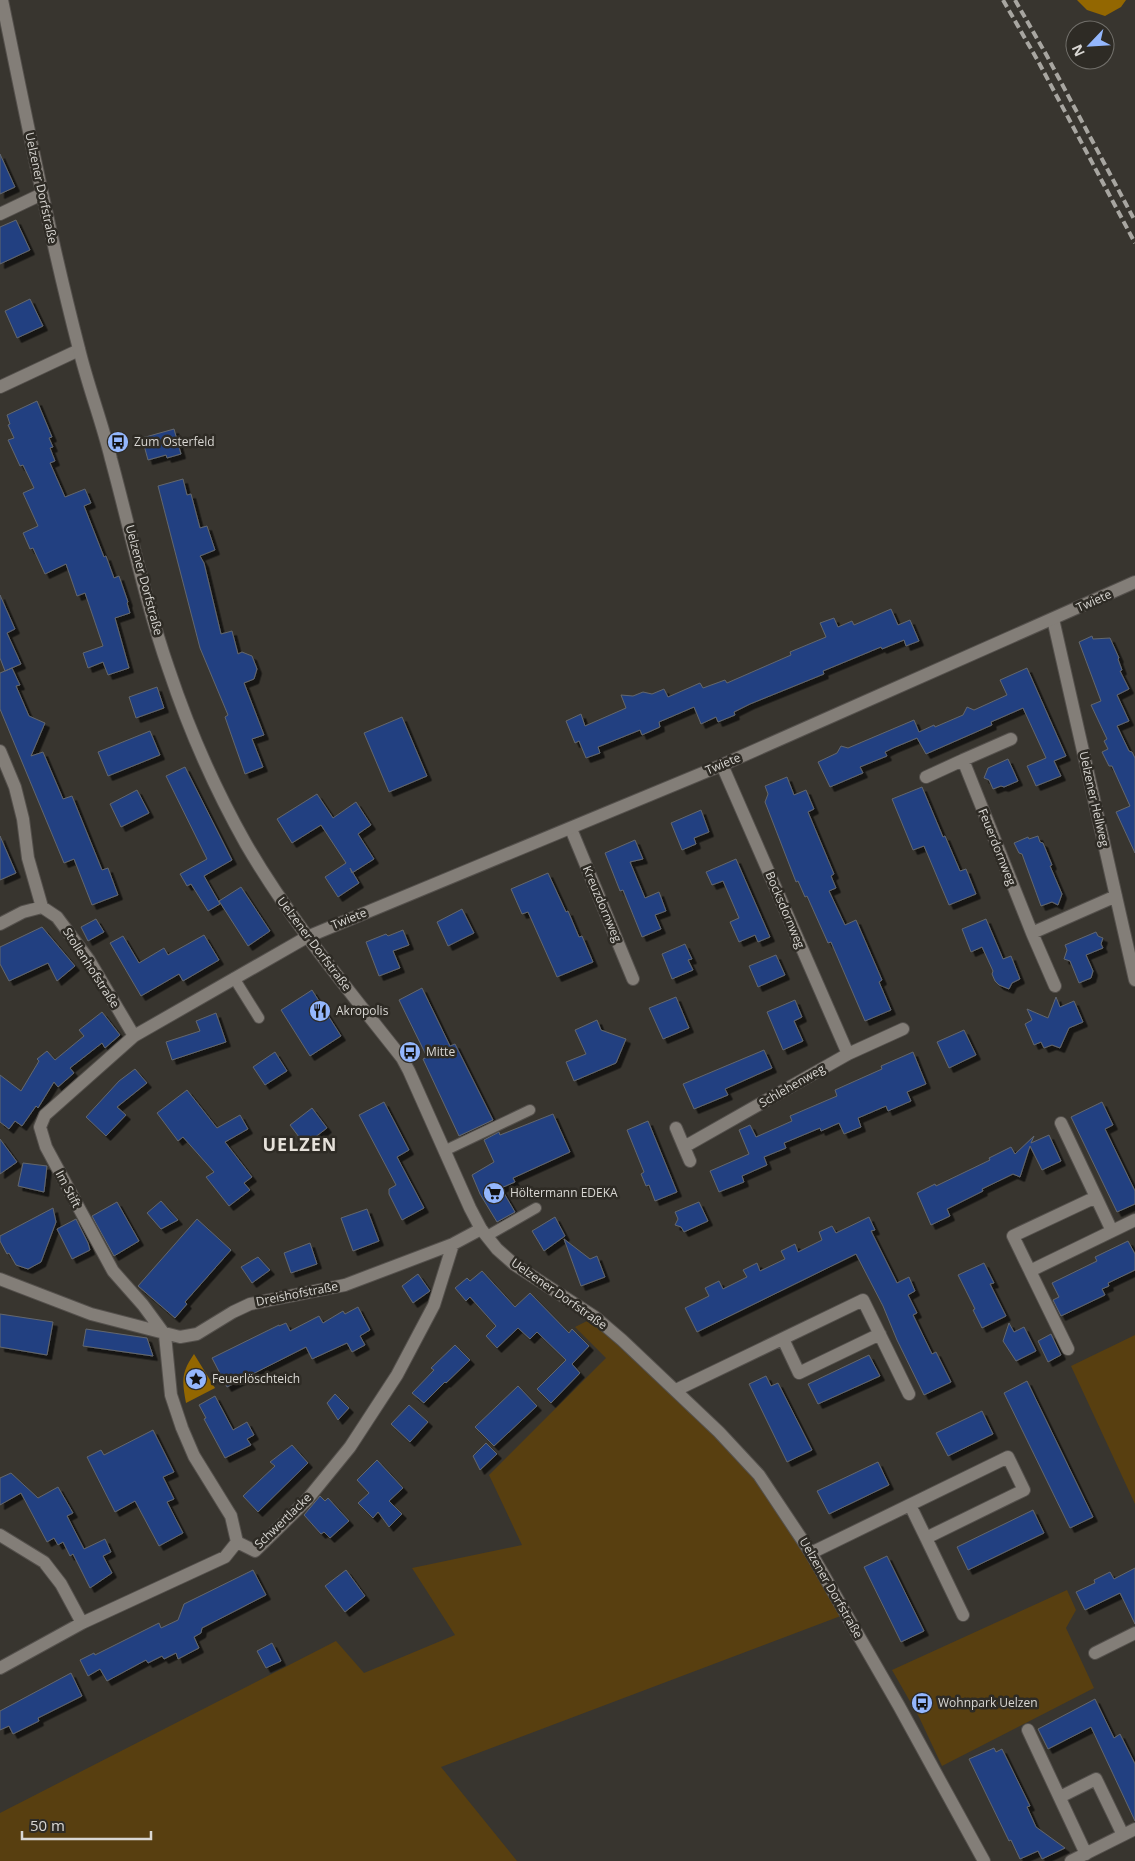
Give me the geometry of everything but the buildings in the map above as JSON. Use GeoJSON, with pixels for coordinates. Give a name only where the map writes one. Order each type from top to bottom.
{"type":"FeatureCollection","features":[{"type":"Feature","properties":{"kind":"street","name":"Uelzener Dorfstraße"},"geometry":{"type":"LineString","coordinates":[[2,0],[42,194],[79,350],[107,444],[146,591],[169,670],[197,743],[245,842],[307,937],[402,1058],[470,1208],[484,1233],[497,1249],[515,1265],[595,1317],[676,1390],[759,1475],[811,1553],[915,1733],[984,1861]]}},
{"type":"Feature","properties":{"kind":"street"},"geometry":{"type":"LineString","coordinates":[[0,214],[42,194]]}},
{"type":"Feature","properties":{"kind":"street"},"geometry":{"type":"LineString","coordinates":[[0,387],[79,350]]}},
{"type":"Feature","properties":{"kind":"street","name":"Twiete"},"geometry":{"type":"LineString","coordinates":[[307,937],[722,765],[1135,582]]}},
{"type":"Feature","properties":{"kind":"street","name":"Uelzener Hellweg"},"geometry":{"type":"LineString","coordinates":[[1053,619],[1135,980]]}},
{"type":"Feature","properties":{"kind":"street"},"geometry":{"type":"LineString","coordinates":[[926,777],[1011,739]]}},
{"type":"Feature","properties":{"kind":"street"},"geometry":{"type":"LineString","coordinates":[[0,751],[15,787],[23,819],[28,858],[42,907],[23,912],[0,924]]}},
{"type":"Feature","properties":{"kind":"street","name":"Feuerdornweg"},"geometry":{"type":"LineString","coordinates":[[963,760],[1055,986]]}},
{"type":"Feature","properties":{"kind":"street","name":"Bocksdornweg"},"geometry":{"type":"LineString","coordinates":[[722,765],[848,1054]]}},
{"type":"Feature","properties":{"kind":"street","name":"Kreuzdornweg"},"geometry":{"type":"LineString","coordinates":[[571,829],[633,979]]}},
{"type":"Feature","properties":{"kind":"street"},"geometry":{"type":"LineString","coordinates":[[1032,933],[1116,896]]}},
{"type":"Feature","properties":{"kind":"street","name":"Stollenhofstraße"},"geometry":{"type":"LineString","coordinates":[[42,907],[57,917],[89,960],[134,1036]]}},
{"type":"Feature","properties":{"kind":"street","name":"Im Stift"},"geometry":{"type":"LineString","coordinates":[[238,1542],[231,1516],[194,1456],[182,1428],[171,1395],[165,1335],[143,1305],[113,1271],[46,1147],[40,1127],[45,1115],[134,1036],[307,937]]}},
{"type":"Feature","properties":{"kind":"street","name":"Schlehenweg"},"geometry":{"type":"LineString","coordinates":[[684,1147],[848,1054],[903,1029]]}},
{"type":"Feature","properties":{"kind":"street"},"geometry":{"type":"LineString","coordinates":[[1061,1124],[1112,1231]]}},
{"type":"Feature","properties":{"kind":"street"},"geometry":{"type":"LineString","coordinates":[[676,1128],[690,1161]]}},
{"type":"Feature","properties":{"kind":"street"},"geometry":{"type":"LineString","coordinates":[[1068,1349],[1013,1236],[1096,1196]]}},
{"type":"Feature","properties":{"kind":"street"},"geometry":{"type":"LineString","coordinates":[[1030,1271],[1135,1220]]}},
{"type":"Feature","properties":{"kind":"street","name":"Dreishofstraße"},"geometry":{"type":"LineString","coordinates":[[0,1279],[91,1314],[165,1335],[180,1337],[197,1334],[250,1304],[345,1285],[484,1233]]}},
{"type":"Feature","properties":{"kind":"street","name":"Schwertlacke"},"geometry":{"type":"LineString","coordinates":[[0,1668],[82,1623],[225,1557],[238,1542],[255,1551],[306,1501],[350,1447],[397,1375],[434,1304],[453,1244]]}},
{"type":"Feature","properties":{"kind":"street"},"geometry":{"type":"LineString","coordinates":[[676,1390],[863,1300],[909,1394]]}},
{"type":"Feature","properties":{"kind":"street"},"geometry":{"type":"LineString","coordinates":[[783,1339],[799,1373],[880,1334]]}},
{"type":"Feature","properties":{"kind":"street"},"geometry":{"type":"LineString","coordinates":[[811,1553],[1008,1457],[1024,1490],[926,1538]]}},
{"type":"Feature","properties":{"kind":"street"},"geometry":{"type":"LineString","coordinates":[[910,1505],[963,1615]]}},
{"type":"Feature","properties":{"kind":"street"},"geometry":{"type":"LineString","coordinates":[[0,1536],[44,1562],[60,1584],[82,1623]]}},
{"type":"Feature","properties":{"kind":"street"},"geometry":{"type":"LineString","coordinates":[[1095,1653],[1135,1633]]}},
{"type":"Feature","properties":{"kind":"street"},"geometry":{"type":"LineString","coordinates":[[1028,1730],[1086,1854]]}},
{"type":"Feature","properties":{"kind":"street"},"geometry":{"type":"LineString","coordinates":[[1060,1797],[1096,1779],[1123,1835]]}},
{"type":"Feature","properties":{"kind":"street"},"geometry":{"type":"LineString","coordinates":[[1071,1861],[1135,1829]]}},
{"type":"Feature","properties":{"kind":"lane"},"geometry":{"type":"LineString","coordinates":[[234,978],[259,1018]]}},
{"type":"Feature","properties":{"kind":"lane"},"geometry":{"type":"LineString","coordinates":[[444,1151],[530,1110]]}},
{"type":"Feature","properties":{"kind":"lane"},"geometry":{"type":"LineString","coordinates":[[484,1233],[536,1208]]}},
{"type":"Feature","properties":{"kind":"shaded area"},"geometry":{"type":"Polygon","coordinates":[[[1077,0],[1126,0],[1121,7],[1105,16],[1087,10],[1077,0]]]}},
{"type":"Feature","properties":{"kind":"shaded area"},"geometry":{"type":"Polygon","coordinates":[[[595,1317],[759,1475],[846,1614],[441,1767],[517,1861],[0,1861],[0,1813],[336,1641],[364,1673],[455,1635],[412,1568],[522,1545],[489,1475],[606,1358],[575,1327],[595,1317]]]}},
{"type":"Feature","properties":{"kind":"shaded area"},"geometry":{"type":"Polygon","coordinates":[[[1135,1335],[1135,1504],[1071,1366],[1135,1335]]]}},
{"type":"Feature","properties":{"kind":"shaded area"},"geometry":{"type":"Polygon","coordinates":[[[194,1354],[215,1388],[186,1403],[184,1377],[194,1354]]]}},
{"type":"Feature","properties":{"kind":"shaded area"},"geometry":{"type":"Polygon","coordinates":[[[1067,1590],[1076,1610],[1066,1628],[1094,1688],[942,1766],[919,1717],[892,1670],[1067,1590]]]}},
{"type":"Feature","properties":{"kind":"railway"},"geometry":{"type":"LineString","coordinates":[[1003,0],[1038,61],[1135,243]]}},
{"type":"Feature","properties":{"kind":"railway"},"geometry":{"type":"LineString","coordinates":[[1015,0],[1135,221]]}},
{"type":"Feature","properties":{"kind":"place","name":"Zum Osterfeld"},"geometry":{"type":"Point","coordinates":[118,442]}},
{"type":"Feature","properties":{"kind":"place","name":"Akropolis"},"geometry":{"type":"Point","coordinates":[320,1011]}},
{"type":"Feature","properties":{"kind":"place","name":"Mitte"},"geometry":{"type":"Point","coordinates":[410,1052]}},
{"type":"Feature","properties":{"kind":"place","name":"Höltermann EDEKA"},"geometry":{"type":"Point","coordinates":[494,1193]}},
{"type":"Feature","properties":{"kind":"place","name":"Feuerlöschteich"},"geometry":{"type":"Point","coordinates":[196,1379]}},
{"type":"Feature","properties":{"kind":"place","name":"Wohnpark Uelzen"},"geometry":{"type":"Point","coordinates":[922,1703]}},
{"type":"Feature","properties":{"kind":"district","name":"UELZEN"},"geometry":{"type":"Point","coordinates":[300,1145]}}]}
